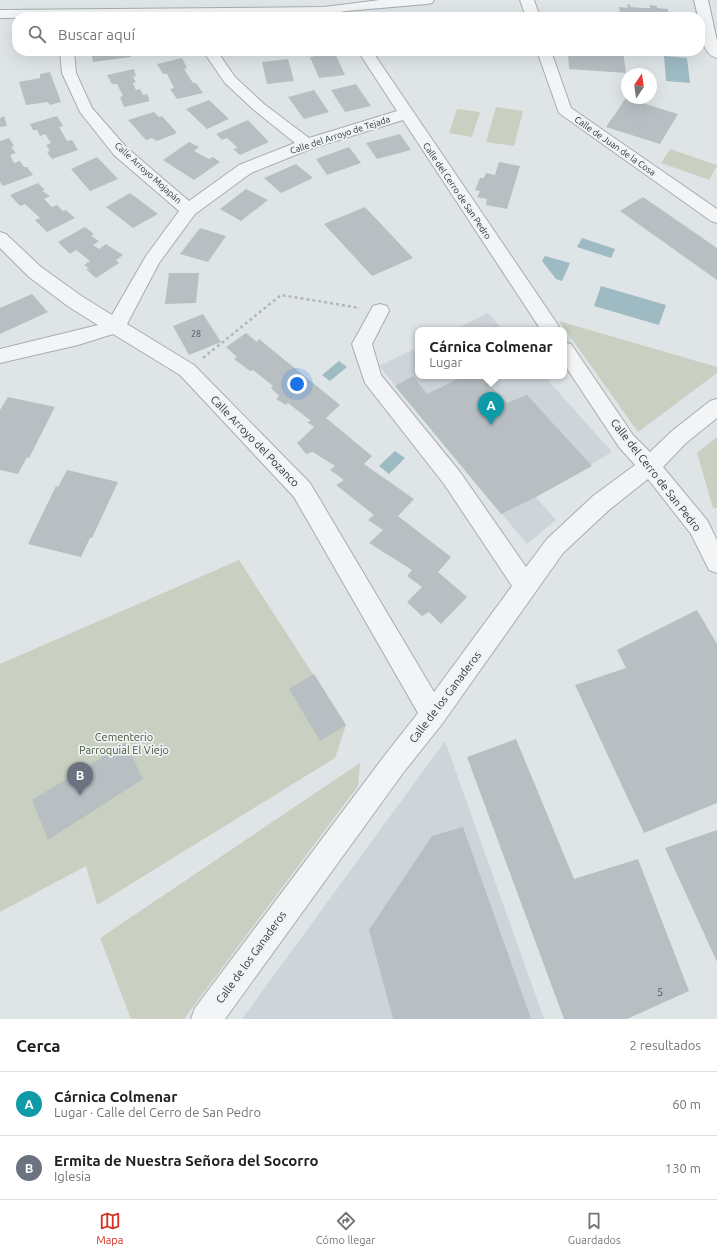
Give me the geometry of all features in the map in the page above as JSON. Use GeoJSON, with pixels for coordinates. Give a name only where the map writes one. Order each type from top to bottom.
{"type":"FeatureCollection","features":[{"type":"Feature","properties":{"kind":"street"},"geometry":{"type":"LineString","coordinates":[[284,12],[324,11],[428,0]]}},
{"type":"Feature","properties":{"kind":"street"},"geometry":{"type":"LineString","coordinates":[[527,0],[531,12]]}},
{"type":"Feature","properties":{"kind":"street"},"geometry":{"type":"LineString","coordinates":[[701,0],[704,12]]}},
{"type":"Feature","properties":{"kind":"street"},"geometry":{"type":"LineString","coordinates":[[32,12],[65,10],[134,12]]}},
{"type":"Feature","properties":{"kind":"street"},"geometry":{"type":"LineString","coordinates":[[0,14],[12,13]]}},
{"type":"Feature","properties":{"kind":"street"},"geometry":{"type":"LineString","coordinates":[[705,18],[712,50],[717,54]]}},
{"type":"Feature","properties":{"kind":"street","name":"Calle Arroyo Mojapán"},"geometry":{"type":"LineString","coordinates":[[68,56],[69,73],[85,109],[120,151],[189,210]]}},
{"type":"Feature","properties":{"kind":"street"},"geometry":{"type":"LineString","coordinates":[[213,56],[230,80],[259,107],[307,144]]}},
{"type":"Feature","properties":{"kind":"street","name":"Calle del Cerro de San Pedro"},"geometry":{"type":"LineString","coordinates":[[368,56],[405,114],[549,327]]}},
{"type":"Feature","properties":{"kind":"street","name":"Calle de Juan de la Cosa"},"geometry":{"type":"LineString","coordinates":[[546,56],[564,110],[717,217]]}},
{"type":"Feature","properties":{"kind":"street","name":"Calle del Arroyo de Tejada"},"geometry":{"type":"LineString","coordinates":[[116,326],[152,260],[189,210],[245,169],[307,144],[405,114]]}},
{"type":"Feature","properties":{"kind":"street","name":"Calle Arroyo del Pozanco"},"geometry":{"type":"LineString","coordinates":[[0,238],[35,272],[76,302],[188,370],[302,490],[433,715]]}},
{"type":"Feature","properties":{"kind":"street"},"geometry":{"type":"LineString","coordinates":[[380,311],[362,344],[372,378],[452,478],[526,587]]}},
{"type":"Feature","properties":{"kind":"street"},"geometry":{"type":"LineString","coordinates":[[0,356],[78,338],[116,326]]}},
{"type":"Feature","properties":{"kind":"street","name":"Calle del Cerro de San Pedro"},"geometry":{"type":"LineString","coordinates":[[567,353],[626,441],[650,466],[699,527],[717,563]]}},
{"type":"Feature","properties":{"kind":"street","name":"Calle de los Ganaderos"},"geometry":{"type":"LineString","coordinates":[[206,1019],[394,764],[433,715],[555,546],[601,503],[650,466],[679,437],[717,407]]}},
{"type":"Feature","properties":{"kind":"path"},"geometry":{"type":"LineString","coordinates":[[188,370],[281,295],[380,311]]}},
{"type":"Feature","properties":{"kind":"shaded area"},"geometry":{"type":"Polygon","coordinates":[[[488,313],[500,327],[459,327],[488,313]]]}},
{"type":"Feature","properties":{"kind":"shaded area"},"geometry":{"type":"Polygon","coordinates":[[[415,348],[415,379],[547,379],[612,452],[536,497],[556,520],[527,544],[379,366],[415,348]]]}},
{"type":"Feature","properties":{"kind":"shaded area"},"geometry":{"type":"Polygon","coordinates":[[[445,741],[544,1019],[242,1019],[445,741]]]}},
{"type":"Feature","properties":{"kind":"green space"},"geometry":{"type":"Polygon","coordinates":[[[496,107],[523,111],[514,146],[486,142],[496,107]]]}},
{"type":"Feature","properties":{"kind":"green space"},"geometry":{"type":"Polygon","coordinates":[[[457,109],[480,112],[472,137],[449,133],[457,109]]]}},
{"type":"Feature","properties":{"kind":"green space"},"geometry":{"type":"Polygon","coordinates":[[[670,149],[717,166],[709,180],[661,163],[670,149]]]}},
{"type":"Feature","properties":{"kind":"green space"},"geometry":{"type":"Polygon","coordinates":[[[559,321],[717,367],[717,373],[638,432],[567,332],[567,327],[563,327],[559,321]]]}},
{"type":"Feature","properties":{"kind":"green space"},"geometry":{"type":"Polygon","coordinates":[[[717,437],[717,508],[713,508],[697,453],[717,437]]]}},
{"type":"Feature","properties":{"kind":"green space","name":"Cementerio Parroquial El Viejo"},"geometry":{"type":"Polygon","coordinates":[[[239,560],[346,725],[335,758],[97,905],[86,866],[0,912],[0,664],[239,560]]]}},
{"type":"Feature","properties":{"kind":"green space"},"geometry":{"type":"Polygon","coordinates":[[[360,763],[358,786],[184,1019],[131,1019],[100,938],[360,763]]]}},
{"type":"Feature","properties":{"kind":"water"},"geometry":{"type":"Polygon","coordinates":[[[664,56],[687,58],[690,83],[666,81],[664,56]]]}},
{"type":"Feature","properties":{"kind":"water"},"geometry":{"type":"Polygon","coordinates":[[[582,238],[615,249],[611,258],[577,247],[582,238]]]}},
{"type":"Feature","properties":{"kind":"water"},"geometry":{"type":"Polygon","coordinates":[[[545,256],[570,263],[562,281],[556,279],[542,261],[545,256]]]}},
{"type":"Feature","properties":{"kind":"water"},"geometry":{"type":"Polygon","coordinates":[[[601,286],[666,305],[659,325],[594,306],[601,286]]]}},
{"type":"Feature","properties":{"kind":"water"},"geometry":{"type":"Polygon","coordinates":[[[339,361],[347,367],[330,381],[322,375],[339,361]]]}},
{"type":"Feature","properties":{"kind":"water"},"geometry":{"type":"Polygon","coordinates":[[[395,451],[405,458],[389,474],[379,466],[395,451]]]}},
{"type":"Feature","properties":{"kind":"building"},"geometry":{"type":"Polygon","coordinates":[[[627,4],[630,5],[630,7],[644,8],[650,8],[650,5],[657,6],[657,8],[668,9],[668,12],[620,12],[619,7],[628,8],[627,4]]]}},
{"type":"Feature","properties":{"kind":"building"},"geometry":{"type":"Polygon","coordinates":[[[92,56],[131,57],[93,62],[92,56]]]}},
{"type":"Feature","properties":{"kind":"building"},"geometry":{"type":"Polygon","coordinates":[[[336,56],[345,75],[319,78],[310,57],[336,56]]]}},
{"type":"Feature","properties":{"kind":"building"},"geometry":{"type":"Polygon","coordinates":[[[568,56],[624,56],[625,68],[621,68],[621,73],[569,69],[568,56]]]}},
{"type":"Feature","properties":{"kind":"building"},"geometry":{"type":"Polygon","coordinates":[[[182,58],[187,68],[184,69],[193,83],[196,83],[203,93],[177,99],[170,89],[174,88],[167,74],[163,74],[157,64],[182,58]]]}},
{"type":"Feature","properties":{"kind":"building"},"geometry":{"type":"Polygon","coordinates":[[[288,59],[294,81],[267,84],[262,62],[288,59]]]}},
{"type":"Feature","properties":{"kind":"building"},"geometry":{"type":"Polygon","coordinates":[[[134,69],[136,76],[133,77],[136,82],[133,83],[136,90],[140,89],[143,95],[147,94],[150,101],[124,107],[120,97],[123,96],[117,84],[112,84],[107,75],[134,69]]]}},
{"type":"Feature","properties":{"kind":"building"},"geometry":{"type":"Polygon","coordinates":[[[50,72],[61,102],[50,105],[48,102],[26,105],[19,82],[40,78],[40,74],[50,72]]]}},
{"type":"Feature","properties":{"kind":"building"},"geometry":{"type":"Polygon","coordinates":[[[356,84],[371,106],[345,112],[331,90],[356,84]]]}},
{"type":"Feature","properties":{"kind":"building"},"geometry":{"type":"Polygon","coordinates":[[[314,90],[329,112],[304,119],[288,97],[314,90]]]}},
{"type":"Feature","properties":{"kind":"building"},"geometry":{"type":"Polygon","coordinates":[[[209,100],[229,119],[207,129],[186,109],[209,100]]]}},
{"type":"Feature","properties":{"kind":"building"},"geometry":{"type":"Polygon","coordinates":[[[622,104],[646,104],[678,114],[660,144],[606,127],[622,104]]]}},
{"type":"Feature","properties":{"kind":"building"},"geometry":{"type":"Polygon","coordinates":[[[154,112],[159,117],[162,116],[177,133],[157,141],[152,138],[146,140],[128,120],[154,112]]]}},
{"type":"Feature","properties":{"kind":"building"},"geometry":{"type":"Polygon","coordinates":[[[4,116],[7,126],[0,127],[0,118],[4,116]]]}},
{"type":"Feature","properties":{"kind":"building"},"geometry":{"type":"Polygon","coordinates":[[[57,116],[63,126],[59,127],[67,141],[72,140],[78,150],[52,159],[47,152],[50,151],[46,145],[51,143],[45,134],[40,136],[37,130],[33,130],[30,124],[57,116]]]}},
{"type":"Feature","properties":{"kind":"building"},"geometry":{"type":"Polygon","coordinates":[[[248,120],[269,142],[240,155],[233,149],[238,148],[227,138],[222,140],[216,134],[248,120]]]}},
{"type":"Feature","properties":{"kind":"building"},"geometry":{"type":"Polygon","coordinates":[[[400,134],[411,150],[377,159],[366,143],[400,134]]]}},
{"type":"Feature","properties":{"kind":"building"},"geometry":{"type":"Polygon","coordinates":[[[9,138],[14,146],[11,147],[16,153],[10,155],[14,163],[20,161],[33,175],[3,186],[0,182],[0,141],[9,138]]]}},
{"type":"Feature","properties":{"kind":"building"},"geometry":{"type":"Polygon","coordinates":[[[189,142],[199,147],[194,151],[209,159],[213,157],[220,162],[194,180],[163,160],[189,142]]]}},
{"type":"Feature","properties":{"kind":"building"},"geometry":{"type":"Polygon","coordinates":[[[349,147],[361,163],[327,175],[316,159],[349,147]]]}},
{"type":"Feature","properties":{"kind":"building"},"geometry":{"type":"Polygon","coordinates":[[[97,157],[118,179],[90,191],[71,169],[97,157]]]}},
{"type":"Feature","properties":{"kind":"building"},"geometry":{"type":"Polygon","coordinates":[[[499,162],[520,166],[507,209],[486,205],[487,199],[477,197],[480,191],[475,190],[480,178],[484,178],[486,173],[495,175],[499,162]]]}},
{"type":"Feature","properties":{"kind":"building"},"geometry":{"type":"Polygon","coordinates":[[[296,164],[313,178],[281,193],[264,178],[296,164]]]}},
{"type":"Feature","properties":{"kind":"building"},"geometry":{"type":"Polygon","coordinates":[[[38,183],[45,190],[42,191],[50,196],[44,199],[52,207],[57,205],[63,211],[66,210],[75,218],[47,232],[35,220],[40,218],[25,204],[20,206],[10,195],[38,183]]]}},
{"type":"Feature","properties":{"kind":"building"},"geometry":{"type":"Polygon","coordinates":[[[246,189],[268,200],[241,221],[220,209],[246,189]]]}},
{"type":"Feature","properties":{"kind":"building"},"geometry":{"type":"Polygon","coordinates":[[[130,193],[158,214],[133,228],[106,207],[130,193]]]}},
{"type":"Feature","properties":{"kind":"building"},"geometry":{"type":"Polygon","coordinates":[[[643,197],[717,248],[717,280],[620,211],[643,197]]]}},
{"type":"Feature","properties":{"kind":"building"},"geometry":{"type":"Polygon","coordinates":[[[365,207],[413,258],[372,276],[324,224],[365,207]]]}},
{"type":"Feature","properties":{"kind":"building"},"geometry":{"type":"Polygon","coordinates":[[[85,227],[94,234],[91,236],[99,241],[93,245],[99,249],[106,244],[123,255],[116,260],[119,263],[96,278],[86,269],[89,268],[84,265],[90,261],[76,250],[70,254],[58,242],[85,227]]]}},
{"type":"Feature","properties":{"kind":"building"},"geometry":{"type":"Polygon","coordinates":[[[200,228],[226,236],[208,262],[180,254],[200,228]]]}},
{"type":"Feature","properties":{"kind":"building"},"geometry":{"type":"Polygon","coordinates":[[[169,273],[199,273],[196,303],[165,304],[169,273]]]}},
{"type":"Feature","properties":{"kind":"building"},"geometry":{"type":"Polygon","coordinates":[[[32,294],[48,312],[0,334],[0,308],[32,294]]]}},
{"type":"Feature","properties":{"kind":"building"},"geometry":{"type":"Polygon","coordinates":[[[203,314],[221,342],[189,355],[173,326],[203,314]]]}},
{"type":"Feature","properties":{"kind":"building"},"geometry":{"type":"Polygon","coordinates":[[[246,333],[257,342],[259,339],[340,405],[326,418],[372,456],[364,464],[414,499],[398,516],[451,557],[438,572],[467,597],[441,624],[429,612],[422,616],[407,602],[422,587],[407,576],[412,570],[369,543],[383,530],[368,520],[374,515],[336,485],[344,480],[330,470],[335,466],[313,452],[306,454],[297,443],[314,427],[307,422],[311,421],[288,403],[286,405],[276,399],[279,396],[271,388],[273,386],[253,370],[250,371],[234,359],[237,357],[226,347],[246,333]]]}},
{"type":"Feature","properties":{"kind":"building"},"geometry":{"type":"Polygon","coordinates":[[[413,376],[427,394],[458,379],[484,379],[507,403],[527,395],[592,466],[536,497],[501,514],[395,386],[413,376]]]}},
{"type":"Feature","properties":{"kind":"building"},"geometry":{"type":"Polygon","coordinates":[[[8,397],[55,407],[29,458],[27,457],[18,474],[0,470],[0,410],[8,397]]]}},
{"type":"Feature","properties":{"kind":"building"},"geometry":{"type":"Polygon","coordinates":[[[67,470],[118,482],[92,538],[90,538],[81,557],[28,544],[56,486],[58,487],[67,470]]]}},
{"type":"Feature","properties":{"kind":"building"},"geometry":{"type":"Polygon","coordinates":[[[697,610],[717,644],[717,803],[644,833],[575,685],[626,668],[617,650],[697,610]]]}},
{"type":"Feature","properties":{"kind":"building"},"geometry":{"type":"Polygon","coordinates":[[[314,674],[346,725],[320,741],[289,689],[314,674]]]}},
{"type":"Feature","properties":{"kind":"building"},"geometry":{"type":"Polygon","coordinates":[[[516,739],[574,879],[638,859],[689,991],[627,1019],[564,1019],[467,757],[516,739]]]}},
{"type":"Feature","properties":{"kind":"building"},"geometry":{"type":"Polygon","coordinates":[[[125,743],[143,779],[48,840],[32,800],[125,743]]]}},
{"type":"Feature","properties":{"kind":"building"},"geometry":{"type":"Polygon","coordinates":[[[463,827],[531,1019],[393,1019],[369,930],[432,836],[463,827]]]}},
{"type":"Feature","properties":{"kind":"building"},"geometry":{"type":"Polygon","coordinates":[[[717,830],[717,962],[665,848],[717,830]]]}},
{"type":"Feature","properties":{"kind":"place","name":"Cárnica Colmenar"},"geometry":{"type":"Point","coordinates":[491,425]}},
{"type":"Feature","properties":{"kind":"place","name":"Ermita de Nuestra Señora del Socorro"},"geometry":{"type":"Point","coordinates":[80,795]}}]}
